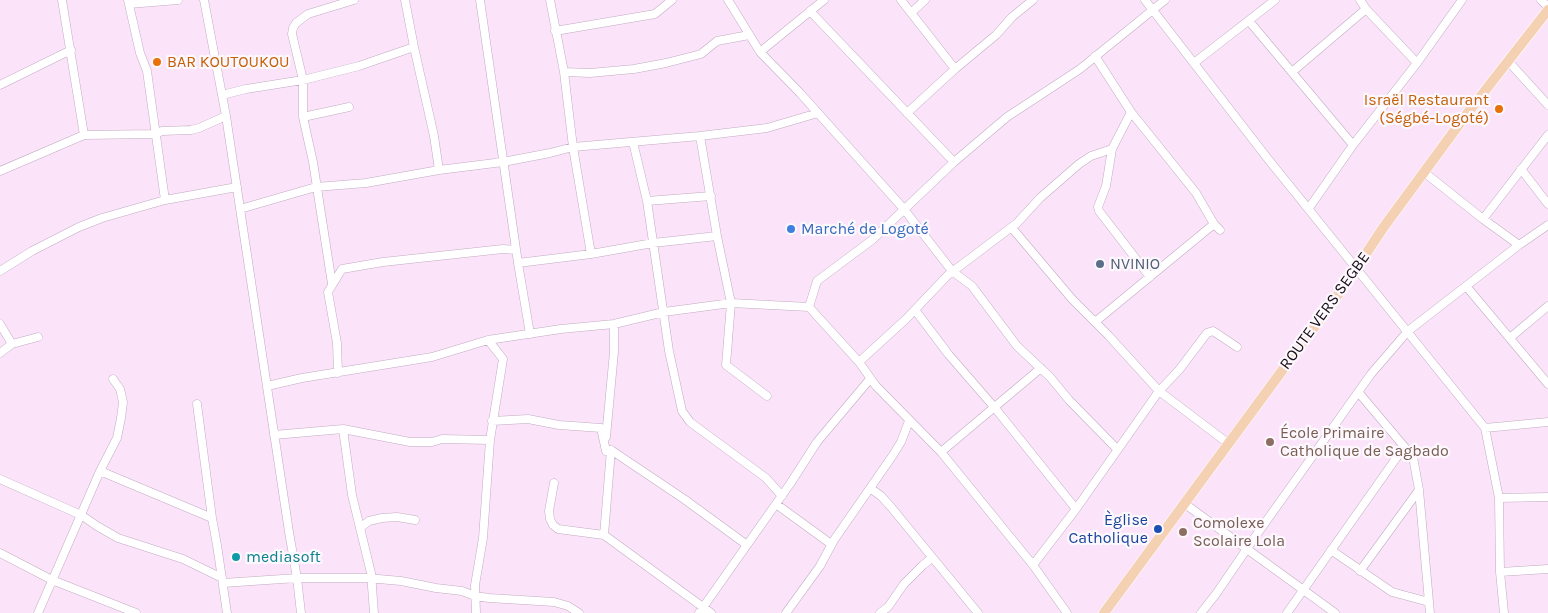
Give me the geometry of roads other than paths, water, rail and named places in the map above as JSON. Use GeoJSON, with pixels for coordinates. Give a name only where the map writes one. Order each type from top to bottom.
{"type":"FeatureCollection","features":[{"type":"Feature","properties":{"kind":"main road","name":"ROUTE VERS SEGBE"},"geometry":{"type":"LineString","coordinates":[[1104,613],[1356,269],[1383,228],[1548,8]]}},
{"type":"Feature","properties":{"kind":"street"},"geometry":{"type":"LineString","coordinates":[[62,0],[84,135]]}},
{"type":"Feature","properties":{"kind":"street"},"geometry":{"type":"LineString","coordinates":[[166,200],[147,71],[140,53],[128,2],[178,0]]}},
{"type":"Feature","properties":{"kind":"street"},"geometry":{"type":"LineString","coordinates":[[204,0],[226,116],[274,435],[298,578],[301,613]]}},
{"type":"Feature","properties":{"kind":"street"},"geometry":{"type":"LineString","coordinates":[[332,284],[313,162],[303,116],[303,80],[292,34],[296,23],[308,14],[354,0]]}},
{"type":"Feature","properties":{"kind":"street"},"geometry":{"type":"LineString","coordinates":[[405,0],[432,126],[439,170]]}},
{"type":"Feature","properties":{"kind":"street"},"geometry":{"type":"LineString","coordinates":[[480,0],[530,334]]}},
{"type":"Feature","properties":{"kind":"street"},"geometry":{"type":"LineString","coordinates":[[550,0],[564,72],[573,147],[591,254]]}},
{"type":"Feature","properties":{"kind":"street"},"geometry":{"type":"LineString","coordinates":[[555,31],[655,14],[672,0]]}},
{"type":"Feature","properties":{"kind":"street"},"geometry":{"type":"LineString","coordinates":[[728,0],[760,52],[800,93],[903,208],[952,272],[972,286],[1017,346],[1041,368],[1117,449]]}},
{"type":"Feature","properties":{"kind":"street"},"geometry":{"type":"LineString","coordinates":[[760,52],[824,0]]}},
{"type":"Feature","properties":{"kind":"street"},"geometry":{"type":"LineString","coordinates":[[901,0],[955,69]]}},
{"type":"Feature","properties":{"kind":"street"},"geometry":{"type":"LineString","coordinates":[[912,12],[925,0]]}},
{"type":"Feature","properties":{"kind":"street"},"geometry":{"type":"LineString","coordinates":[[907,113],[1033,0]]}},
{"type":"Feature","properties":{"kind":"street"},"geometry":{"type":"LineString","coordinates":[[1146,0],[1356,269],[1485,428],[1499,498],[1500,572],[1504,613]]}},
{"type":"Feature","properties":{"kind":"street"},"geometry":{"type":"LineString","coordinates":[[809,307],[817,281],[872,240],[903,208],[954,162],[1007,117],[1080,69],[1165,0]]}},
{"type":"Feature","properties":{"kind":"street"},"geometry":{"type":"LineString","coordinates":[[1194,63],[1274,0]]}},
{"type":"Feature","properties":{"kind":"street"},"geometry":{"type":"LineString","coordinates":[[1360,0],[1366,10],[1417,63]]}},
{"type":"Feature","properties":{"kind":"street"},"geometry":{"type":"LineString","coordinates":[[1452,0],[1457,7]]}},
{"type":"Feature","properties":{"kind":"street"},"geometry":{"type":"LineString","coordinates":[[1309,208],[1353,145],[1417,63],[1462,0]]}},
{"type":"Feature","properties":{"kind":"street"},"geometry":{"type":"LineString","coordinates":[[1541,0],[1548,8]]}},
{"type":"Feature","properties":{"kind":"street"},"geometry":{"type":"LineString","coordinates":[[1292,72],[1366,10]]}},
{"type":"Feature","properties":{"kind":"street"},"geometry":{"type":"LineString","coordinates":[[810,11],[954,162]]}},
{"type":"Feature","properties":{"kind":"street"},"geometry":{"type":"LineString","coordinates":[[1249,21],[1353,145]]}},
{"type":"Feature","properties":{"kind":"street"},"geometry":{"type":"LineString","coordinates":[[564,72],[590,73],[634,69],[666,63],[701,54],[717,41],[748,35]]}},
{"type":"Feature","properties":{"kind":"street"},"geometry":{"type":"LineString","coordinates":[[222,95],[246,89],[303,80],[359,66],[414,47]]}},
{"type":"Feature","properties":{"kind":"street"},"geometry":{"type":"LineString","coordinates":[[0,85],[71,50]]}},
{"type":"Feature","properties":{"kind":"street"},"geometry":{"type":"LineString","coordinates":[[1095,56],[1132,112],[1196,193],[1214,224],[1220,230]]}},
{"type":"Feature","properties":{"kind":"street"},"geometry":{"type":"LineString","coordinates":[[1508,61],[1548,105]]}},
{"type":"Feature","properties":{"kind":"street"},"geometry":{"type":"LineString","coordinates":[[303,116],[349,107]]}},
{"type":"Feature","properties":{"kind":"street"},"geometry":{"type":"LineString","coordinates":[[1132,112],[1121,129],[1112,149],[1106,186],[1098,207],[1099,211],[1150,276]]}},
{"type":"Feature","properties":{"kind":"street"},"geometry":{"type":"LineString","coordinates":[[240,209],[316,187],[366,182],[503,162],[573,147],[767,128],[818,113]]}},
{"type":"Feature","properties":{"kind":"street"},"geometry":{"type":"LineString","coordinates":[[0,171],[84,135],[155,134],[162,131],[199,128],[226,116]]}},
{"type":"Feature","properties":{"kind":"street"},"geometry":{"type":"LineString","coordinates":[[1482,219],[1548,135]]}},
{"type":"Feature","properties":{"kind":"street"},"geometry":{"type":"LineString","coordinates":[[700,136],[730,303],[726,366],[767,396]]}},
{"type":"Feature","properties":{"kind":"street"},"geometry":{"type":"LineString","coordinates":[[633,142],[648,201],[669,351],[684,416],[766,478],[782,496]]}},
{"type":"Feature","properties":{"kind":"street"},"geometry":{"type":"LineString","coordinates":[[859,362],[915,310],[934,288],[952,272],[1012,228],[1040,198],[1079,164],[1091,156],[1112,149]]}},
{"type":"Feature","properties":{"kind":"street"},"geometry":{"type":"LineString","coordinates":[[1521,169],[1548,204]]}},
{"type":"Feature","properties":{"kind":"street"},"geometry":{"type":"LineString","coordinates":[[1425,173],[1482,219],[1519,245]]}},
{"type":"Feature","properties":{"kind":"street"},"geometry":{"type":"LineString","coordinates":[[0,271],[32,251],[102,218],[166,200],[237,187]]}},
{"type":"Feature","properties":{"kind":"street"},"geometry":{"type":"LineString","coordinates":[[648,201],[710,196]]}},
{"type":"Feature","properties":{"kind":"street"},"geometry":{"type":"LineString","coordinates":[[1095,322],[1214,224]]}},
{"type":"Feature","properties":{"kind":"street"},"geometry":{"type":"LineString","coordinates":[[1200,613],[1216,594],[1372,374],[1408,331],[1519,245],[1548,225]]}},
{"type":"Feature","properties":{"kind":"street"},"geometry":{"type":"LineString","coordinates":[[1012,228],[1072,299],[1159,391],[1229,444]]}},
{"type":"Feature","properties":{"kind":"street"},"geometry":{"type":"LineString","coordinates":[[518,263],[591,254],[653,243],[717,236]]}},
{"type":"Feature","properties":{"kind":"street"},"geometry":{"type":"LineString","coordinates":[[338,373],[337,343],[328,292],[342,269],[383,262],[516,250]]}},
{"type":"Feature","properties":{"kind":"street"},"geometry":{"type":"LineString","coordinates":[[1466,286],[1511,337],[1548,384]]}},
{"type":"Feature","properties":{"kind":"street"},"geometry":{"type":"LineString","coordinates":[[267,386],[366,366],[432,357],[488,340],[561,329],[614,324],[664,312],[730,303],[809,307],[859,362],[870,379],[941,452],[1033,565],[1067,613]]}},
{"type":"Feature","properties":{"kind":"street"},"geometry":{"type":"LineString","coordinates":[[1511,337],[1548,306]]}},
{"type":"Feature","properties":{"kind":"street"},"geometry":{"type":"LineString","coordinates":[[915,310],[949,356],[995,408],[1076,509]]}},
{"type":"Feature","properties":{"kind":"street"},"geometry":{"type":"LineString","coordinates":[[0,324],[12,344]]}},
{"type":"Feature","properties":{"kind":"street"},"geometry":{"type":"LineString","coordinates":[[604,535],[614,324]]}},
{"type":"Feature","properties":{"kind":"street"},"geometry":{"type":"LineString","coordinates":[[1033,565],[1076,509],[1159,391],[1179,370],[1209,331],[1213,331],[1237,347]]}},
{"type":"Feature","properties":{"kind":"street"},"geometry":{"type":"LineString","coordinates":[[0,353],[12,344],[38,337]]}},
{"type":"Feature","properties":{"kind":"street"},"geometry":{"type":"LineString","coordinates":[[476,613],[475,596],[478,563],[483,538],[492,421],[503,359],[488,340]]}},
{"type":"Feature","properties":{"kind":"street"},"geometry":{"type":"LineString","coordinates":[[941,452],[1041,368]]}},
{"type":"Feature","properties":{"kind":"street"},"geometry":{"type":"LineString","coordinates":[[38,613],[100,471],[117,438],[122,418],[122,395],[113,379]]}},
{"type":"Feature","properties":{"kind":"street"},"geometry":{"type":"LineString","coordinates":[[701,610],[782,496],[817,442],[870,379]]}},
{"type":"Feature","properties":{"kind":"street"},"geometry":{"type":"LineString","coordinates":[[1358,393],[1413,457],[1419,490],[1430,613]]}},
{"type":"Feature","properties":{"kind":"street"},"geometry":{"type":"LineString","coordinates":[[197,404],[227,613]]}},
{"type":"Feature","properties":{"kind":"street"},"geometry":{"type":"LineString","coordinates":[[492,421],[528,419],[559,425],[601,428],[608,451],[684,499],[747,545]]}},
{"type":"Feature","properties":{"kind":"street"},"geometry":{"type":"LineString","coordinates":[[786,613],[820,566],[831,544],[893,456],[909,421]]}},
{"type":"Feature","properties":{"kind":"street"},"geometry":{"type":"LineString","coordinates":[[1485,428],[1548,422]]}},
{"type":"Feature","properties":{"kind":"street"},"geometry":{"type":"LineString","coordinates":[[274,435],[343,429],[410,442],[432,442],[442,439],[490,440]]}},
{"type":"Feature","properties":{"kind":"street"},"geometry":{"type":"LineString","coordinates":[[343,429],[352,495],[361,526],[372,579],[374,613]]}},
{"type":"Feature","properties":{"kind":"street"},"geometry":{"type":"LineString","coordinates":[[1287,613],[1404,447]]}},
{"type":"Feature","properties":{"kind":"street"},"geometry":{"type":"LineString","coordinates":[[100,471],[212,518]]}},
{"type":"Feature","properties":{"kind":"street"},"geometry":{"type":"LineString","coordinates":[[0,479],[81,514],[118,538],[184,559],[223,581],[298,578],[372,579],[406,582],[462,591],[475,596],[554,602],[568,606],[579,613]]}},
{"type":"Feature","properties":{"kind":"street"},"geometry":{"type":"LineString","coordinates":[[554,483],[549,511],[550,519],[558,529],[604,535],[701,610],[711,613]]}},
{"type":"Feature","properties":{"kind":"street"},"geometry":{"type":"LineString","coordinates":[[870,488],[891,507],[978,613]]}},
{"type":"Feature","properties":{"kind":"street"},"geometry":{"type":"LineString","coordinates":[[1360,571],[1419,490]]}},
{"type":"Feature","properties":{"kind":"street"},"geometry":{"type":"LineString","coordinates":[[1499,498],[1548,496]]}},
{"type":"Feature","properties":{"kind":"street"},"geometry":{"type":"LineString","coordinates":[[776,504],[831,544]]}},
{"type":"Feature","properties":{"kind":"street"},"geometry":{"type":"LineString","coordinates":[[1185,504],[1334,613]]}},
{"type":"Feature","properties":{"kind":"street"},"geometry":{"type":"LineString","coordinates":[[361,526],[369,521],[382,518],[397,517],[415,520]]}},
{"type":"Feature","properties":{"kind":"street"},"geometry":{"type":"LineString","coordinates":[[1332,550],[1392,592],[1429,602]]}},
{"type":"Feature","properties":{"kind":"street"},"geometry":{"type":"LineString","coordinates":[[0,553],[52,580],[136,613]]}},
{"type":"Feature","properties":{"kind":"street"},"geometry":{"type":"LineString","coordinates":[[880,613],[888,606],[904,584],[932,558]]}},
{"type":"Feature","properties":{"kind":"street"},"geometry":{"type":"LineString","coordinates":[[1500,572],[1548,569]]}},
{"type":"Feature","properties":{"kind":"place","name":"BAR KOUTOUKOU"},"geometry":{"type":"Point","coordinates":[157,62]}},
{"type":"Feature","properties":{"kind":"place","name":"Israël Restaurant (Ségbé-Logoté)"},"geometry":{"type":"Point","coordinates":[1499,109]}},
{"type":"Feature","properties":{"kind":"place","name":"Marché de Logoté"},"geometry":{"type":"Point","coordinates":[791,229]}},
{"type":"Feature","properties":{"kind":"place","name":"NVINIO"},"geometry":{"type":"Point","coordinates":[1100,264]}},
{"type":"Feature","properties":{"kind":"place","name":"École Primaire Catholique de Sagbado"},"geometry":{"type":"Point","coordinates":[1270,442]}},
{"type":"Feature","properties":{"kind":"place","name":"Èglise Catholique"},"geometry":{"type":"Point","coordinates":[1158,529]}},
{"type":"Feature","properties":{"kind":"place","name":"Comolexe Scolaire Lola"},"geometry":{"type":"Point","coordinates":[1183,532]}},
{"type":"Feature","properties":{"kind":"place","name":"mediasoft"},"geometry":{"type":"Point","coordinates":[236,557]}}]}
